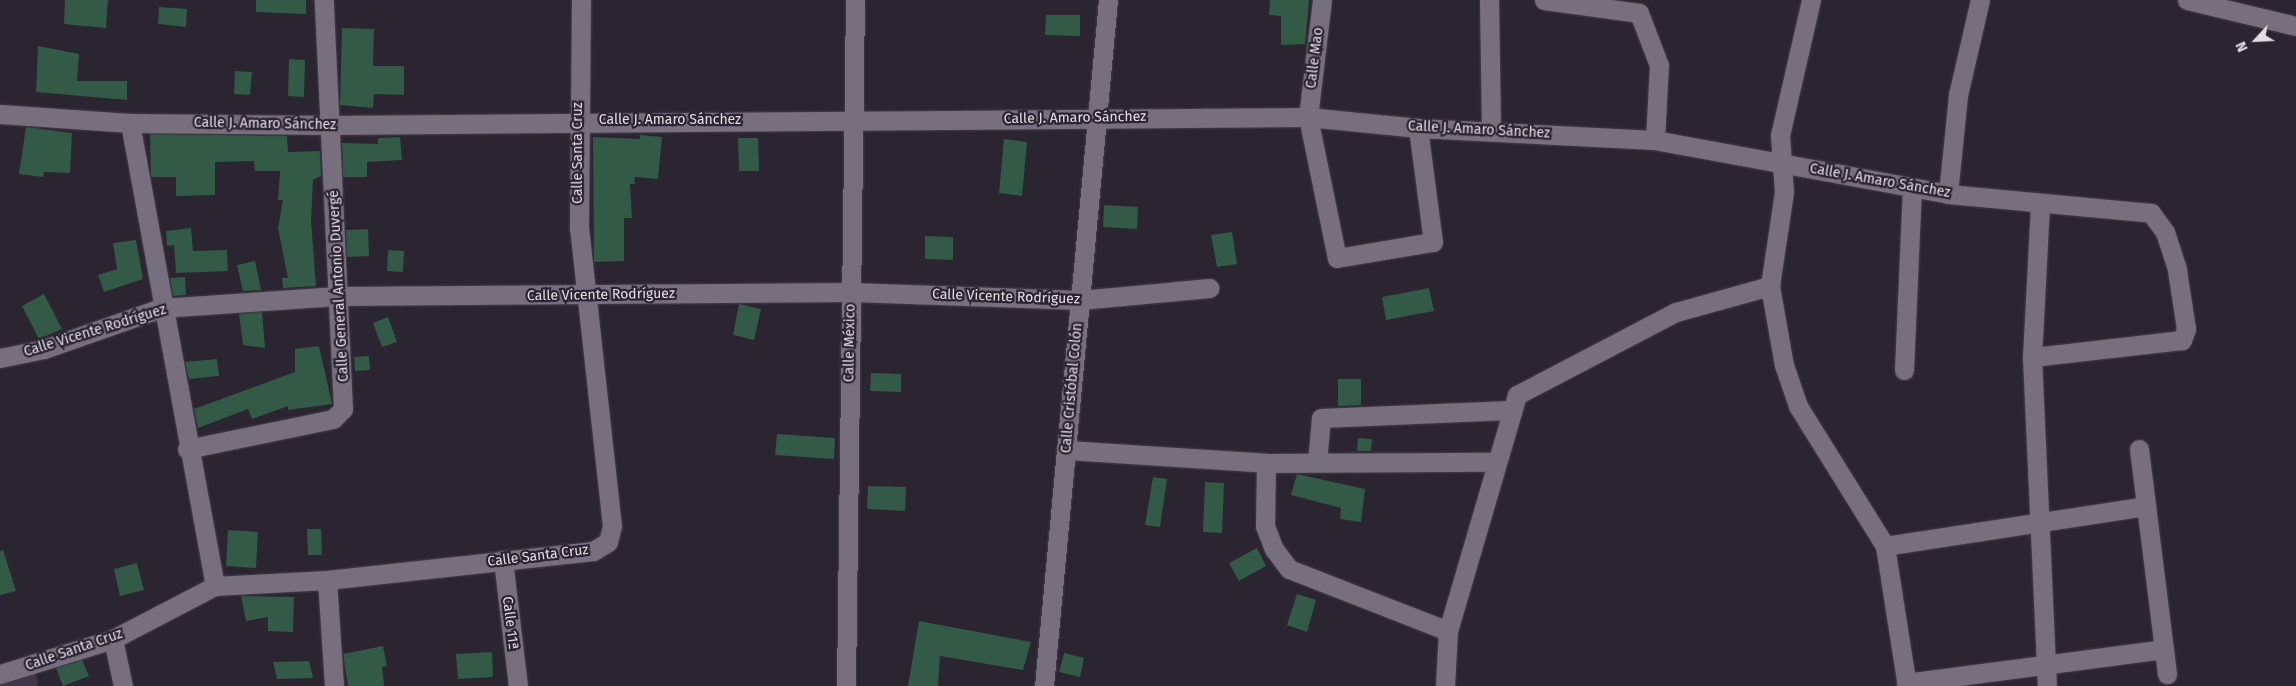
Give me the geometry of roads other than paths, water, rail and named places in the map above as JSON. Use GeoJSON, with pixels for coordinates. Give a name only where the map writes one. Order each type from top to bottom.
{"type":"FeatureCollection","features":[{"type":"Feature","properties":{"kind":"street","name":"Calle General Antonio Duvergé"},"geometry":{"type":"LineString","coordinates":[[187,448],[333,419],[343,409],[324,0]]}},
{"type":"Feature","properties":{"kind":"street","name":"Calle Santa Cruz"},"geometry":{"type":"LineString","coordinates":[[0,674],[113,639],[215,586],[327,580],[593,551],[608,542],[612,526],[584,297],[577,120],[581,0]]}},
{"type":"Feature","properties":{"kind":"street","name":"Calle México"},"geometry":{"type":"LineString","coordinates":[[846,686],[855,0]]}},
{"type":"Feature","properties":{"kind":"street","name":"Calle Cristóbal Colón"},"geometry":{"type":"LineString","coordinates":[[1044,686],[1067,450],[1095,116],[1108,0]]}},
{"type":"Feature","properties":{"kind":"street","name":"Calle Mao"},"geometry":{"type":"LineString","coordinates":[[1322,0],[1308,117],[1334,255],[1342,260],[1433,242],[1418,128]]}},
{"type":"Feature","properties":{"kind":"street"},"geometry":{"type":"LineString","coordinates":[[1489,0],[1491,131]]}},
{"type":"Feature","properties":{"kind":"street"},"geometry":{"type":"LineString","coordinates":[[1544,0],[1639,14],[1659,66],[1655,140]]}},
{"type":"Feature","properties":{"kind":"street"},"geometry":{"type":"LineString","coordinates":[[1811,0],[1780,135],[1779,162],[1784,192],[1770,286],[1784,365],[1798,406],[1886,546],[1906,685],[2164,649]]}},
{"type":"Feature","properties":{"kind":"street"},"geometry":{"type":"LineString","coordinates":[[1948,194],[1958,95],[1980,0]]}},
{"type":"Feature","properties":{"kind":"street"},"geometry":{"type":"LineString","coordinates":[[2187,0],[2296,26]]}},
{"type":"Feature","properties":{"kind":"street","name":"Calle J. Amaro Sánchez"},"geometry":{"type":"LineString","coordinates":[[0,114],[130,122],[331,125],[577,120],[853,124],[1095,116],[1308,117],[1418,128],[1655,140],[1948,194],[2040,205],[2144,211],[2156,219],[2171,250],[2186,329],[2182,340],[2032,357]]}},
{"type":"Feature","properties":{"kind":"street"},"geometry":{"type":"LineString","coordinates":[[130,122],[161,308],[215,586]]}},
{"type":"Feature","properties":{"kind":"street"},"geometry":{"type":"LineString","coordinates":[[1904,370],[1912,188]]}},
{"type":"Feature","properties":{"kind":"street"},"geometry":{"type":"LineString","coordinates":[[2040,205],[2032,357],[2048,686]]}},
{"type":"Feature","properties":{"kind":"street"},"geometry":{"type":"LineString","coordinates":[[1446,686],[1448,630],[1510,410],[1523,390],[1676,312],[1770,286]]}},
{"type":"Feature","properties":{"kind":"street","name":"Calle Vicente Rodríguez"},"geometry":{"type":"LineString","coordinates":[[0,358],[44,349],[161,308],[338,296],[584,297],[851,292],[1080,300],[1209,288]]}},
{"type":"Feature","properties":{"kind":"street"},"geometry":{"type":"LineString","coordinates":[[1317,462],[1321,418],[1510,410]]}},
{"type":"Feature","properties":{"kind":"street"},"geometry":{"type":"LineString","coordinates":[[2139,449],[2167,674]]}},
{"type":"Feature","properties":{"kind":"street"},"geometry":{"type":"LineString","coordinates":[[1067,450],[1266,463],[1496,462]]}},
{"type":"Feature","properties":{"kind":"street"},"geometry":{"type":"LineString","coordinates":[[1266,463],[1265,526],[1274,549],[1289,569],[1448,630]]}},
{"type":"Feature","properties":{"kind":"street"},"geometry":{"type":"LineString","coordinates":[[1886,546],[2041,524],[2146,506]]}},
{"type":"Feature","properties":{"kind":"street","name":"Calle 11ª"},"geometry":{"type":"LineString","coordinates":[[503,560],[518,686]]}},
{"type":"Feature","properties":{"kind":"street"},"geometry":{"type":"LineString","coordinates":[[327,580],[334,686]]}},
{"type":"Feature","properties":{"kind":"street"},"geometry":{"type":"LineString","coordinates":[[113,639],[123,686]]}}]}
